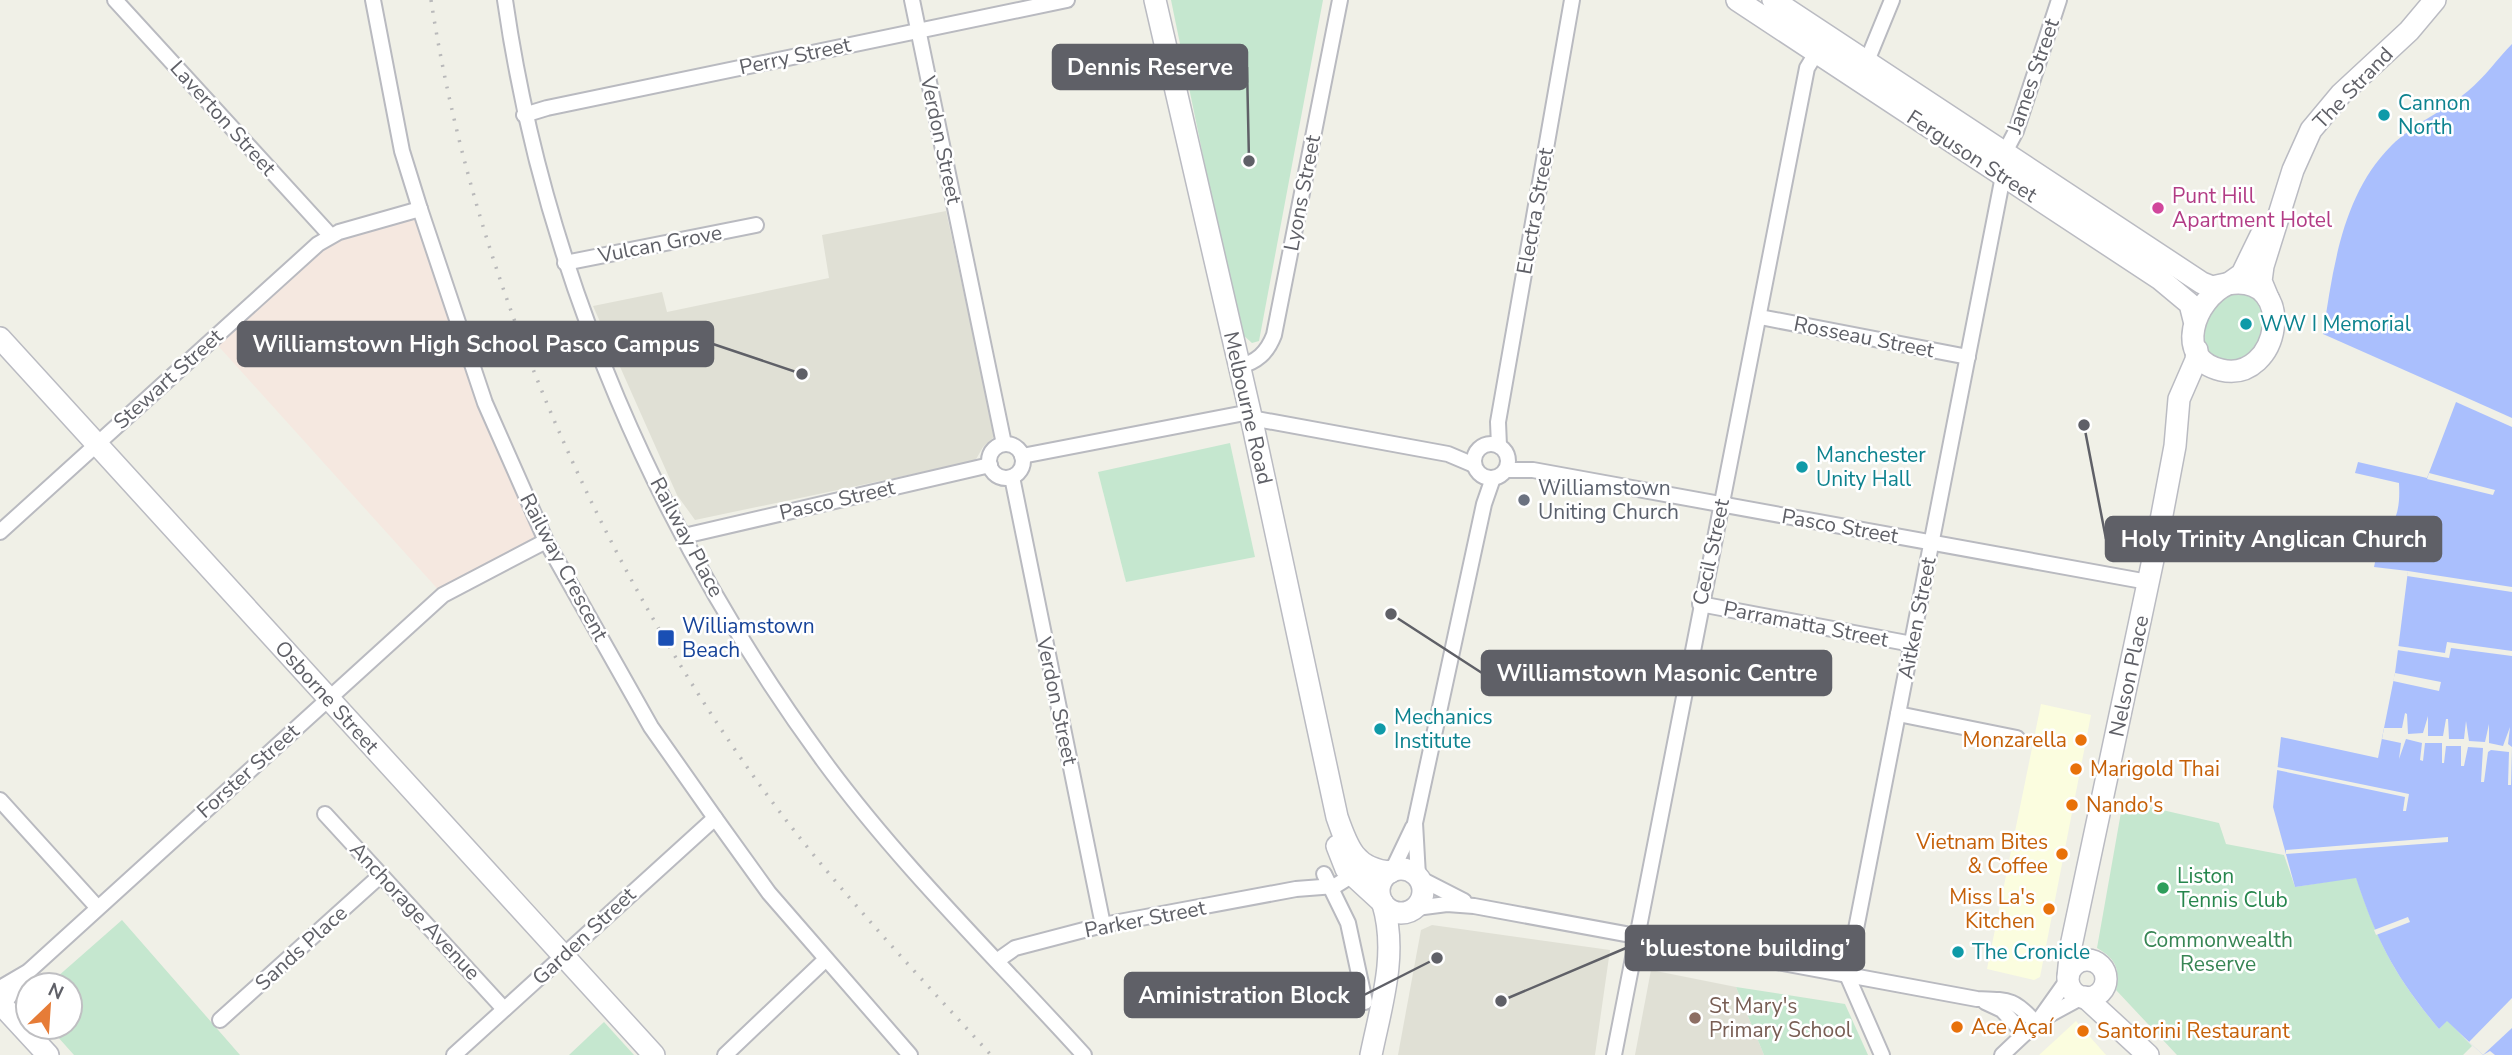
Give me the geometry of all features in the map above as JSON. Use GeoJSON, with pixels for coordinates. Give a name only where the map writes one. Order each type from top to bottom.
{"type":"FeatureCollection","features":[{"type":"Feature","properties":{"kind":"street","name":"Laverton Street"},"geometry":{"type":"LineString","coordinates":[[116,0],[330,235]]}},
{"type":"Feature","properties":{"kind":"street","name":"Railway Crescent"},"geometry":{"type":"LineString","coordinates":[[373,0],[400,144],[485,403],[546,541],[651,727],[715,818],[769,893],[911,1055]]}},
{"type":"Feature","properties":{"kind":"street","name":"Railway Place"},"geometry":{"type":"LineString","coordinates":[[505,0],[524,116],[565,263],[603,365],[684,536],[759,666],[823,761],[905,860],[1084,1055]]}},
{"type":"Feature","properties":{"kind":"street","name":"Verdon Street"},"geometry":{"type":"LineString","coordinates":[[912,0],[1004,444]]}},
{"type":"Feature","properties":{"kind":"street","name":"Perry Street"},"geometry":{"type":"LineString","coordinates":[[524,116],[547,108],[1067,0]]}},
{"type":"Feature","properties":{"kind":"street","name":"Melbourne Road"},"geometry":{"type":"LineString","coordinates":[[1156,0],[1251,415],[1336,817],[1337,851],[1365,1002]]}},
{"type":"Feature","properties":{"kind":"street","name":"Lyons Street"},"geometry":{"type":"LineString","coordinates":[[1238,367],[1263,355],[1274,335],[1340,0]]}},
{"type":"Feature","properties":{"kind":"street","name":"Electra Street"},"geometry":{"type":"LineString","coordinates":[[1391,871],[1415,823],[1484,504],[1485,460],[1498,422],[1572,0]]}},
{"type":"Feature","properties":{"kind":"street","name":"Ferguson Street"},"geometry":{"type":"LineString","coordinates":[[1737,0],[1822,44],[1867,61],[2202,283],[2211,287],[2227,284]]}},
{"type":"Feature","properties":{"kind":"street","name":"Ferguson Street"},"geometry":{"type":"LineString","coordinates":[[1773,0],[1822,44],[2003,176],[2177,291],[2193,307],[2194,320]]}},
{"type":"Feature","properties":{"kind":"street"},"geometry":{"type":"LineString","coordinates":[[1867,61],[1892,0]]}},
{"type":"Feature","properties":{"kind":"street","name":"James Street"},"geometry":{"type":"LineString","coordinates":[[2005,152],[2016,131],[2059,0]]}},
{"type":"Feature","properties":{"kind":"street","name":"The Strand"},"geometry":{"type":"LineString","coordinates":[[2268,299],[2262,286],[2262,271],[2287,186],[2301,150],[2325,111],[2409,32],[2435,0]]}},
{"type":"Feature","properties":{"kind":"street","name":"Cecil Street"},"geometry":{"type":"LineString","coordinates":[[1614,1055],[1700,604],[1760,317],[1807,68],[1822,44]]}},
{"type":"Feature","properties":{"kind":"street","name":"Aitken Street"},"geometry":{"type":"LineString","coordinates":[[1847,975],[2003,176]]}},
{"type":"Feature","properties":{"kind":"street","name":"The Strand"},"geometry":{"type":"LineString","coordinates":[[2227,284],[2244,271],[2287,186]]}},
{"type":"Feature","properties":{"kind":"street","name":"Stewart Street"},"geometry":{"type":"LineString","coordinates":[[0,532],[330,235],[421,209]]}},
{"type":"Feature","properties":{"kind":"street","name":"Vulcan Grove"},"geometry":{"type":"LineString","coordinates":[[565,263],[756,225]]}},
{"type":"Feature","properties":{"kind":"street"},"geometry":{"type":"LineString","coordinates":[[2227,284],[2250,285],[2268,299],[2275,320],[2268,346],[2250,365],[2228,371],[2211,366],[2197,349],[2193,338],[2194,320],[2209,296],[2227,284]]}},
{"type":"Feature","properties":{"kind":"street","name":"Rosseau Street"},"geometry":{"type":"LineString","coordinates":[[1760,317],[1968,357]]}},
{"type":"Feature","properties":{"kind":"street","name":"Osborne Street"},"geometry":{"type":"LineString","coordinates":[[0,338],[654,1055]]}},
{"type":"Feature","properties":{"kind":"street","name":"Nelson Place"},"geometry":{"type":"LineString","coordinates":[[2068,978],[2071,946],[2082,905],[2175,446],[2179,399],[2196,360],[2197,349]]}},
{"type":"Feature","properties":{"kind":"street","name":"Nelson Place"},"geometry":{"type":"LineString","coordinates":[[2175,446],[2194,390],[2212,374],[2228,371]]}},
{"type":"Feature","properties":{"kind":"street"},"geometry":{"type":"LineString","coordinates":[[1022,456],[1251,415],[1507,465]]}},
{"type":"Feature","properties":{"kind":"street"},"geometry":{"type":"LineString","coordinates":[[1004,444],[1015,447],[1022,456],[1021,469],[1012,477],[999,476],[990,465],[993,450],[1004,444]]}},
{"type":"Feature","properties":{"kind":"street"},"geometry":{"type":"LineString","coordinates":[[1485,460],[1507,465]]}},
{"type":"Feature","properties":{"kind":"street","name":"Pasco Street"},"geometry":{"type":"LineString","coordinates":[[684,536],[990,465]]}},
{"type":"Feature","properties":{"kind":"street","name":"Pasco Street"},"geometry":{"type":"LineString","coordinates":[[1507,465],[2148,582]]}},
{"type":"Feature","properties":{"kind":"street","name":"Verdon Street"},"geometry":{"type":"LineString","coordinates":[[1012,477],[1103,925]]}},
{"type":"Feature","properties":{"kind":"street","name":"Forster Street"},"geometry":{"type":"LineString","coordinates":[[1,1004],[30,970],[97,907],[449,590],[546,541]]}},
{"type":"Feature","properties":{"kind":"street","name":"Parramatta Street"},"geometry":{"type":"LineString","coordinates":[[1700,604],[1912,644]]}},
{"type":"Feature","properties":{"kind":"street"},"geometry":{"type":"LineString","coordinates":[[1898,714],[2017,738]]}},
{"type":"Feature","properties":{"kind":"street"},"geometry":{"type":"LineString","coordinates":[[0,800],[97,907]]}},
{"type":"Feature","properties":{"kind":"street","name":"Anchorage Avenue"},"geometry":{"type":"LineString","coordinates":[[325,814],[505,1009]]}},
{"type":"Feature","properties":{"kind":"street","name":"Garden Street"},"geometry":{"type":"LineString","coordinates":[[454,1055],[715,818]]}},
{"type":"Feature","properties":{"kind":"street","name":"Electra Street"},"geometry":{"type":"LineString","coordinates":[[1415,823],[1418,877]]}},
{"type":"Feature","properties":{"kind":"street"},"geometry":{"type":"LineString","coordinates":[[1341,872],[1407,870],[1474,906]]}},
{"type":"Feature","properties":{"kind":"street"},"geometry":{"type":"LineString","coordinates":[[1371,1055],[1388,967],[1389,930],[1380,884],[1391,871]]}},
{"type":"Feature","properties":{"kind":"street"},"geometry":{"type":"LineString","coordinates":[[1341,872],[1398,913],[1441,904],[1474,906],[1978,999],[2015,1002],[2037,1022]]}},
{"type":"Feature","properties":{"kind":"street","name":"Parker Street"},"geometry":{"type":"LineString","coordinates":[[998,960],[1015,948],[1103,925],[1296,889],[1341,872]]}},
{"type":"Feature","properties":{"kind":"street","name":"Sands Place"},"geometry":{"type":"LineString","coordinates":[[220,1020],[382,875]]}},
{"type":"Feature","properties":{"kind":"street"},"geometry":{"type":"LineString","coordinates":[[1388,967],[1424,895],[1418,877]]}},
{"type":"Feature","properties":{"kind":"street","name":"Nelson Place"},"geometry":{"type":"LineString","coordinates":[[2082,905],[2083,934],[2103,973],[2111,1006],[2131,1036],[2148,1055]]}},
{"type":"Feature","properties":{"kind":"street"},"geometry":{"type":"LineString","coordinates":[[725,1055],[825,960]]}},
{"type":"Feature","properties":{"kind":"street"},"geometry":{"type":"LineString","coordinates":[[2002,1055],[2037,1022],[2068,978],[2071,968],[2081,961],[2090,960],[2103,973],[2100,993],[2083,997],[2037,1022]]}},
{"type":"Feature","properties":{"kind":"street"},"geometry":{"type":"LineString","coordinates":[[1847,975],[1882,1055]]}},
{"type":"Feature","properties":{"kind":"street"},"geometry":{"type":"LineString","coordinates":[[2068,978],[2072,990],[2083,997]]}},
{"type":"Feature","properties":{"kind":"street","name":"Nelson Place"},"geometry":{"type":"LineString","coordinates":[[2083,997],[2131,1036]]}},
{"type":"Feature","properties":{"kind":"street"},"geometry":{"type":"LineString","coordinates":[[1978,999],[2002,1010],[2024,1034]]}},
{"type":"Feature","properties":{"kind":"street"},"geometry":{"type":"LineString","coordinates":[[1,1004],[32,1055]]}},
{"type":"Feature","properties":{"kind":"street"},"geometry":{"type":"LineString","coordinates":[[1,1004],[48,1055]]}},
{"type":"Feature","properties":{"kind":"shaded area"},"geometry":{"type":"Polygon","coordinates":[[[420,209],[485,403],[546,541],[443,595],[212,339],[311,249],[420,209]]]}},
{"type":"Feature","properties":{"kind":"shaded area"},"geometry":{"type":"Polygon","coordinates":[[[946,211],[995,436],[983,447],[975,461],[695,520],[677,495],[593,306],[662,292],[667,312],[829,278],[822,235],[946,211]]]}},
{"type":"Feature","properties":{"kind":"shaded area"},"geometry":{"type":"Polygon","coordinates":[[[2041,704],[2091,715],[2040,977],[2034,980],[1987,969],[2041,704]]]}},
{"type":"Feature","properties":{"kind":"shaded area"},"geometry":{"type":"Polygon","coordinates":[[[1432,925],[1610,950],[1595,1055],[1398,1055],[1421,930],[1432,925]]]}},
{"type":"Feature","properties":{"kind":"shaded area","name":"St Mary's Primary School"},"geometry":{"type":"Polygon","coordinates":[[[1651,970],[1736,987],[1764,1055],[1635,1055],[1651,970]]]}},
{"type":"Feature","properties":{"kind":"shaded area"},"geometry":{"type":"Polygon","coordinates":[[[2076,1021],[2106,1055],[2039,1055],[2076,1021]]]}},
{"type":"Feature","properties":{"kind":"green space"},"geometry":{"type":"Polygon","coordinates":[[[1171,0],[1323,0],[1259,341],[1252,343],[1243,335],[1237,321],[1171,0]]]}},
{"type":"Feature","properties":{"kind":"green space"},"geometry":{"type":"Polygon","coordinates":[[[2234,289],[2261,300],[2267,329],[2247,359],[2218,361],[2203,346],[2203,317],[2234,289]]]}},
{"type":"Feature","properties":{"kind":"green space"},"geometry":{"type":"Polygon","coordinates":[[[1230,443],[1255,557],[1126,582],[1098,472],[1230,443]]]}},
{"type":"Feature","properties":{"kind":"green space","name":"Commonwealth Reserve"},"geometry":{"type":"Polygon","coordinates":[[[2123,801],[2219,823],[2226,844],[2284,855],[2295,887],[2356,877],[2380,940],[2410,992],[2439,1029],[2447,1020],[2472,1046],[2463,1055],[2177,1055],[2116,990],[2115,965],[2109,956],[2097,948],[2123,801]]]}},
{"type":"Feature","properties":{"kind":"green space"},"geometry":{"type":"Polygon","coordinates":[[[122,920],[240,1055],[74,1055],[62,1041],[84,1041],[84,971],[64,971],[122,920]]]}},
{"type":"Feature","properties":{"kind":"green space"},"geometry":{"type":"Polygon","coordinates":[[[1736,987],[1845,1004],[1868,1055],[1764,1055],[1736,987]]]}},
{"type":"Feature","properties":{"kind":"green space"},"geometry":{"type":"Polygon","coordinates":[[[604,1022],[634,1055],[569,1055],[604,1022]]]}},
{"type":"Feature","properties":{"kind":"water"},"geometry":{"type":"Polygon","coordinates":[[[2512,44],[2512,1055],[2495,1055],[2490,1051],[2483,1055],[2447,1021],[2439,1029],[2411,992],[2380,941],[2356,878],[2295,887],[2273,807],[2281,737],[2378,758],[2395,673],[2408,571],[2374,567],[2381,534],[2392,524],[2397,512],[2399,483],[2355,473],[2358,462],[2427,478],[2456,402],[2456,393],[2323,334],[2342,234],[2361,187],[2374,165],[2391,146],[2468,91],[2512,44]]]}},
{"type":"Feature","properties":{"kind":"pier"},"geometry":{"type":"Polygon","coordinates":[[[2456,393],[2512,418],[2512,427],[2456,402],[2456,393]]]}},
{"type":"Feature","properties":{"kind":"pier"},"geometry":{"type":"Polygon","coordinates":[[[2429,473],[2495,490],[2493,495],[2427,479],[2429,473]]]}},
{"type":"Feature","properties":{"kind":"pier"},"geometry":{"type":"Polygon","coordinates":[[[2408,571],[2512,587],[2512,592],[2407,576],[2408,571]]]}},
{"type":"Feature","properties":{"kind":"pier"},"geometry":{"type":"Polygon","coordinates":[[[2447,642],[2512,651],[2512,656],[2451,648],[2449,658],[2397,650],[2398,646],[2445,653],[2447,642]]]}},
{"type":"Feature","properties":{"kind":"pier"},"geometry":{"type":"Polygon","coordinates":[[[2395,673],[2441,682],[2439,691],[2393,681],[2395,673]]]}},
{"type":"Feature","properties":{"kind":"pier"},"geometry":{"type":"Polygon","coordinates":[[[2405,713],[2408,734],[2423,733],[2428,716],[2428,736],[2443,736],[2448,719],[2449,739],[2464,739],[2466,721],[2469,741],[2485,742],[2489,724],[2489,743],[2503,746],[2510,727],[2508,744],[2512,747],[2511,785],[2508,785],[2509,752],[2488,752],[2484,782],[2481,782],[2483,748],[2468,747],[2464,766],[2461,766],[2461,746],[2446,746],[2442,763],[2442,743],[2425,743],[2423,761],[2420,760],[2422,743],[2406,739],[2399,759],[2401,743],[2382,739],[2384,728],[2402,728],[2405,713]]]}},
{"type":"Feature","properties":{"kind":"pier"},"geometry":{"type":"Polygon","coordinates":[[[2277,767],[2409,794],[2406,811],[2403,811],[2405,797],[2277,770],[2277,767]]]}},
{"type":"Feature","properties":{"kind":"pier"},"geometry":{"type":"Polygon","coordinates":[[[2448,837],[2448,842],[2286,854],[2286,850],[2448,837]]]}},
{"type":"Feature","properties":{"kind":"pier"},"geometry":{"type":"Polygon","coordinates":[[[2408,917],[2410,922],[2376,935],[2374,930],[2408,917]]]}},
{"type":"Feature","properties":{"kind":"pier"},"geometry":{"type":"Polygon","coordinates":[[[2512,998],[2512,1028],[2483,1055],[2469,1042],[2512,998]]]}},
{"type":"Feature","properties":{"kind":"railway"},"geometry":{"type":"LineString","coordinates":[[431,0],[450,101],[476,202],[508,302],[546,401],[589,497],[638,591],[690,681],[775,805],[864,915],[991,1055]]}},
{"type":"Feature","properties":{"kind":"place","name":"Cannon North"},"geometry":{"type":"Point","coordinates":[2384,115]}},
{"type":"Feature","properties":{"kind":"place","name":"Dennis Reserve"},"geometry":{"type":"Point","coordinates":[1249,161]}},
{"type":"Feature","properties":{"kind":"place","name":"Punt Hill Apartment Hotel"},"geometry":{"type":"Point","coordinates":[2158,208]}},
{"type":"Feature","properties":{"kind":"place","name":"WW I Memorial"},"geometry":{"type":"Point","coordinates":[2246,324]}},
{"type":"Feature","properties":{"kind":"place","name":"Williamstown High School Pasco Campus"},"geometry":{"type":"Point","coordinates":[802,374]}},
{"type":"Feature","properties":{"kind":"place","name":"Holy Trinity Anglican Church"},"geometry":{"type":"Point","coordinates":[2084,425]}},
{"type":"Feature","properties":{"kind":"place","name":"Manchester Unity Hall"},"geometry":{"type":"Point","coordinates":[1802,467]}},
{"type":"Feature","properties":{"kind":"place","name":"Williamstown Uniting Church"},"geometry":{"type":"Point","coordinates":[1524,500]}},
{"type":"Feature","properties":{"kind":"place","name":"Williamstown Masonic Centre"},"geometry":{"type":"Point","coordinates":[1391,614]}},
{"type":"Feature","properties":{"kind":"place","name":"Williamstown Beach"},"geometry":{"type":"Point","coordinates":[666,638]}},
{"type":"Feature","properties":{"kind":"place","name":"Mechanics Institute"},"geometry":{"type":"Point","coordinates":[1380,729]}},
{"type":"Feature","properties":{"kind":"place","name":"Monzarella"},"geometry":{"type":"Point","coordinates":[2081,740]}},
{"type":"Feature","properties":{"kind":"place","name":"Marigold Thai"},"geometry":{"type":"Point","coordinates":[2076,769]}},
{"type":"Feature","properties":{"kind":"place","name":"Nando's"},"geometry":{"type":"Point","coordinates":[2072,805]}},
{"type":"Feature","properties":{"kind":"place","name":"Vietnam Bites & Coffee"},"geometry":{"type":"Point","coordinates":[2062,854]}},
{"type":"Feature","properties":{"kind":"place","name":"Liston Tennis Club"},"geometry":{"type":"Point","coordinates":[2163,888]}},
{"type":"Feature","properties":{"kind":"place","name":"Miss La's Kitchen"},"geometry":{"type":"Point","coordinates":[2049,909]}},
{"type":"Feature","properties":{"kind":"place","name":"The Cronicle"},"geometry":{"type":"Point","coordinates":[1958,952]}},
{"type":"Feature","properties":{"kind":"place","name":"Aministration Block"},"geometry":{"type":"Point","coordinates":[1437,958]}},
{"type":"Feature","properties":{"kind":"place","name":"‘bluestone building’"},"geometry":{"type":"Point","coordinates":[1501,1001]}},
{"type":"Feature","properties":{"kind":"place","name":"St Mary's Primary School"},"geometry":{"type":"Point","coordinates":[1695,1018]}},
{"type":"Feature","properties":{"kind":"place","name":"Ace Açaí"},"geometry":{"type":"Point","coordinates":[1957,1027]}},
{"type":"Feature","properties":{"kind":"place","name":"Santorini Restaurant"},"geometry":{"type":"Point","coordinates":[2083,1031]}}]}
